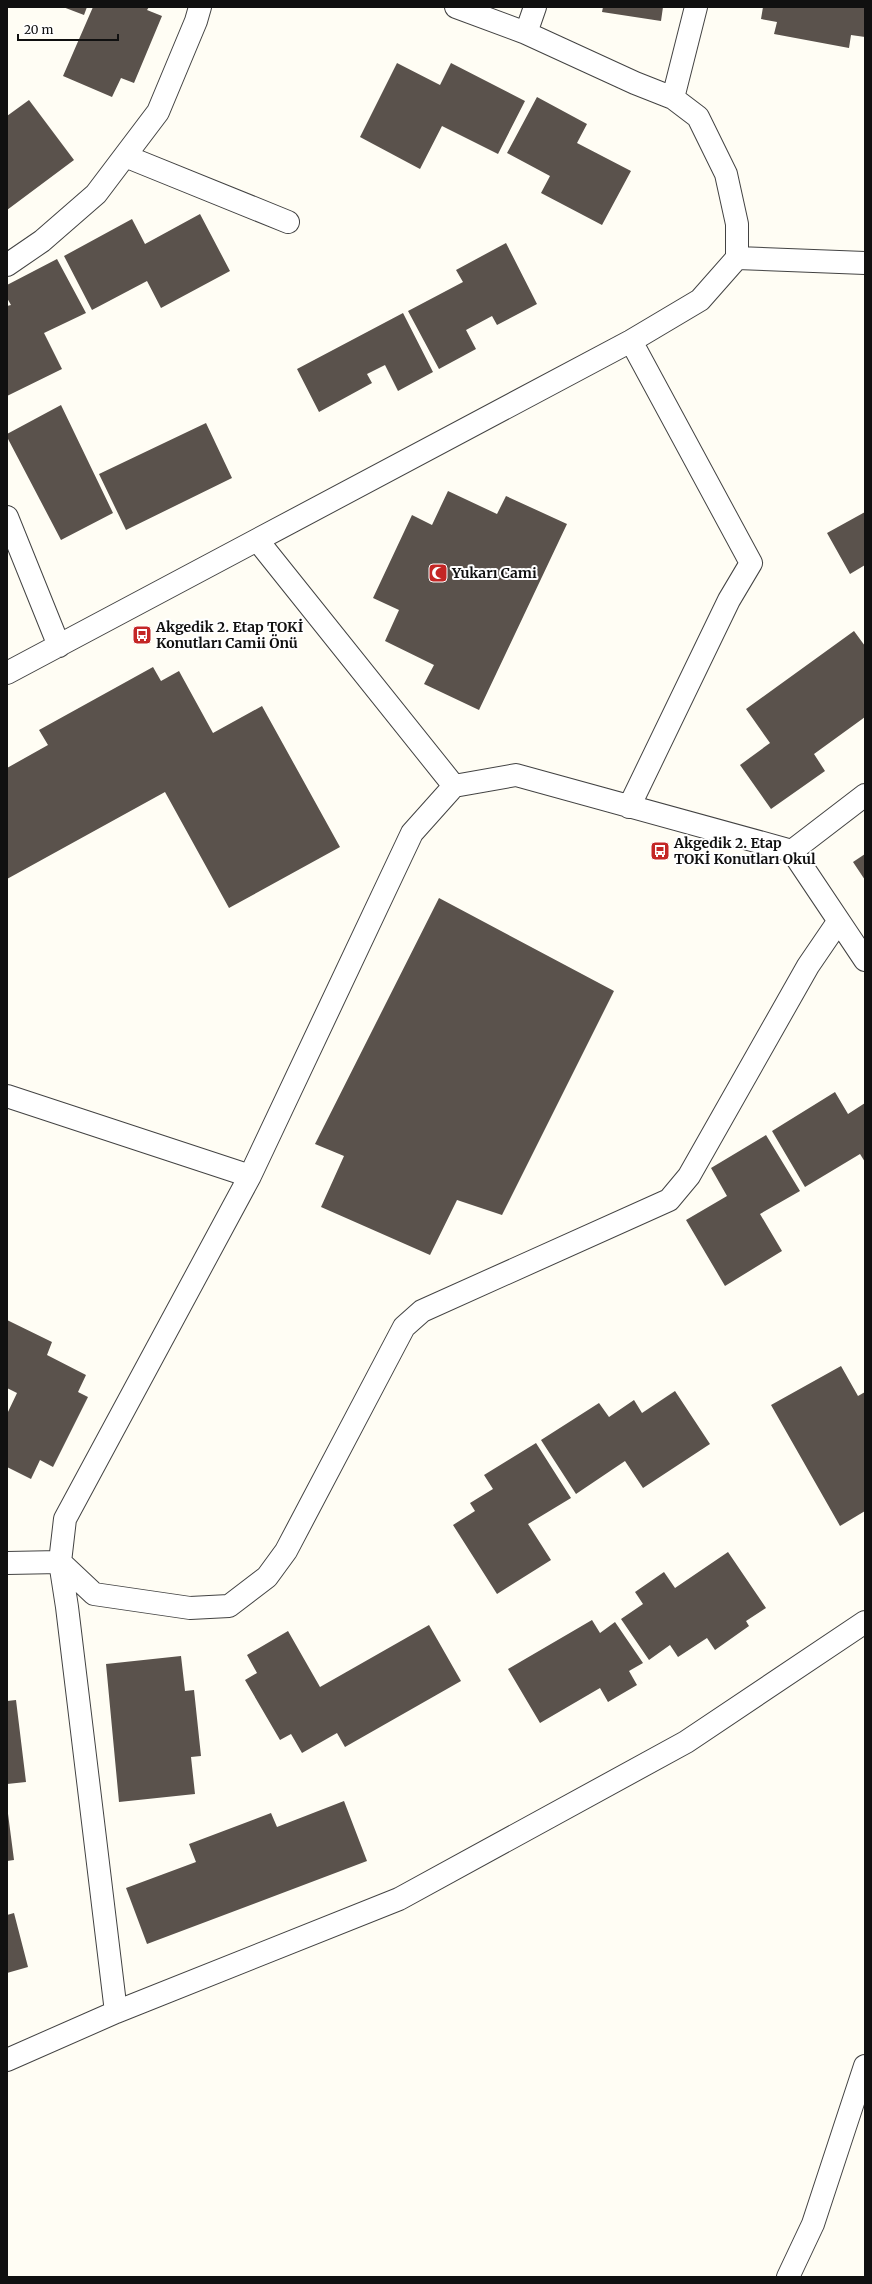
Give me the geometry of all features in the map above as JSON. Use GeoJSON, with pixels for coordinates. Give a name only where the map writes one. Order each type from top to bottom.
{"type":"FeatureCollection","features":[{"type":"Feature","properties":{"kind":"street"},"geometry":{"type":"LineString","coordinates":[[7,265],[42,241],[96,194],[158,112],[196,21],[200,7]]}},
{"type":"Feature","properties":{"kind":"street"},"geometry":{"type":"LineString","coordinates":[[7,673],[258,541],[631,341],[700,300],[737,258],[737,224],[726,174],[698,117],[674,98],[635,83],[526,33],[456,7]]}},
{"type":"Feature","properties":{"kind":"street"},"geometry":{"type":"LineString","coordinates":[[526,33],[535,7]]}},
{"type":"Feature","properties":{"kind":"street"},"geometry":{"type":"LineString","coordinates":[[674,98],[696,7]]}},
{"type":"Feature","properties":{"kind":"street"},"geometry":{"type":"LineString","coordinates":[[125,156],[288,222]]}},
{"type":"Feature","properties":{"kind":"street"},"geometry":{"type":"LineString","coordinates":[[737,258],[865,264]]}},
{"type":"Feature","properties":{"kind":"street"},"geometry":{"type":"LineString","coordinates":[[629,807],[729,600],[750,563],[631,341]]}},
{"type":"Feature","properties":{"kind":"street"},"geometry":{"type":"LineString","coordinates":[[7,517],[59,646]]}},
{"type":"Feature","properties":{"kind":"street"},"geometry":{"type":"LineString","coordinates":[[258,541],[454,786]]}},
{"type":"Feature","properties":{"kind":"street"},"geometry":{"type":"LineString","coordinates":[[116,2012],[67,1607],[60,1562],[65,1519],[250,1176],[412,833],[454,786],[516,775],[792,851],[838,922],[865,960]]}},
{"type":"Feature","properties":{"kind":"street"},"geometry":{"type":"LineString","coordinates":[[792,851],[865,795]]}},
{"type":"Feature","properties":{"kind":"street"},"geometry":{"type":"LineString","coordinates":[[7,1563],[60,1562],[94,1594],[190,1608],[229,1606],[267,1577],[286,1551],[404,1327],[422,1311],[669,1200],[689,1176],[808,966],[838,922]]}},
{"type":"Feature","properties":{"kind":"street"},"geometry":{"type":"LineString","coordinates":[[7,1096],[250,1176]]}},
{"type":"Feature","properties":{"kind":"street"},"geometry":{"type":"LineString","coordinates":[[7,2060],[116,2012],[399,1899],[686,1742],[865,1622]]}},
{"type":"Feature","properties":{"kind":"street"},"geometry":{"type":"LineString","coordinates":[[788,2277],[813,2224],[865,2066]]}},
{"type":"Feature","properties":{"kind":"building"},"geometry":{"type":"Polygon","coordinates":[[[63,7],[87,7],[84,15],[63,7]]]}},
{"type":"Feature","properties":{"kind":"building"},"geometry":{"type":"Polygon","coordinates":[[[93,7],[149,7],[147,10],[162,16],[134,83],[121,78],[112,97],[63,76],[93,7]]]}},
{"type":"Feature","properties":{"kind":"building"},"geometry":{"type":"Polygon","coordinates":[[[603,7],[663,7],[661,21],[602,12],[603,7]]]}},
{"type":"Feature","properties":{"kind":"building"},"geometry":{"type":"Polygon","coordinates":[[[763,7],[865,7],[865,37],[851,35],[849,48],[774,34],[777,22],[761,19],[763,7]]]}},
{"type":"Feature","properties":{"kind":"building"},"geometry":{"type":"Polygon","coordinates":[[[397,63],[440,85],[451,63],[525,101],[498,154],[442,126],[420,169],[360,137],[397,63]]]}},
{"type":"Feature","properties":{"kind":"building"},"geometry":{"type":"Polygon","coordinates":[[[537,97],[587,124],[577,143],[631,171],[602,225],[541,193],[550,176],[507,153],[537,97]]]}},
{"type":"Feature","properties":{"kind":"building"},"geometry":{"type":"Polygon","coordinates":[[[29,100],[74,160],[7,210],[7,116],[29,100]]]}},
{"type":"Feature","properties":{"kind":"building"},"geometry":{"type":"Polygon","coordinates":[[[200,214],[230,271],[161,308],[147,281],[92,310],[64,256],[132,219],[145,244],[200,214]]]}},
{"type":"Feature","properties":{"kind":"building"},"geometry":{"type":"Polygon","coordinates":[[[506,243],[537,304],[497,325],[492,316],[466,330],[476,349],[439,369],[408,311],[463,282],[456,270],[506,243]]]}},
{"type":"Feature","properties":{"kind":"building"},"geometry":{"type":"Polygon","coordinates":[[[57,259],[86,313],[44,333],[62,369],[7,396],[7,306],[11,305],[7,298],[7,285],[57,259]]]}},
{"type":"Feature","properties":{"kind":"building"},"geometry":{"type":"Polygon","coordinates":[[[403,313],[433,372],[398,391],[385,365],[367,374],[372,383],[319,412],[297,369],[403,313]]]}},
{"type":"Feature","properties":{"kind":"building"},"geometry":{"type":"Polygon","coordinates":[[[61,405],[113,513],[61,540],[7,437],[7,434],[61,405]]]}},
{"type":"Feature","properties":{"kind":"building"},"geometry":{"type":"Polygon","coordinates":[[[206,423],[232,478],[126,530],[99,474],[206,423]]]}},
{"type":"Feature","properties":{"kind":"building"},"geometry":{"type":"Polygon","coordinates":[[[448,491],[497,514],[506,496],[567,524],[479,710],[424,684],[434,665],[385,641],[399,610],[373,598],[412,515],[432,525],[448,491]]]}},
{"type":"Feature","properties":{"kind":"building"},"geometry":{"type":"Polygon","coordinates":[[[865,512],[865,565],[850,574],[827,533],[865,512]]]}},
{"type":"Feature","properties":{"kind":"building"},"geometry":{"type":"Polygon","coordinates":[[[854,631],[865,646],[865,717],[814,754],[825,771],[771,809],[740,765],[770,743],[746,709],[854,631]]]}},
{"type":"Feature","properties":{"kind":"building"},"geometry":{"type":"Polygon","coordinates":[[[153,667],[161,681],[179,671],[213,733],[262,706],[340,847],[229,908],[165,792],[7,879],[7,768],[48,745],[39,730],[153,667]]]}},
{"type":"Feature","properties":{"kind":"building"},"geometry":{"type":"Polygon","coordinates":[[[865,854],[865,880],[853,862],[865,854]]]}},
{"type":"Feature","properties":{"kind":"building"},"geometry":{"type":"Polygon","coordinates":[[[439,898],[614,991],[502,1215],[457,1200],[430,1255],[321,1207],[344,1156],[315,1144],[439,898]]]}},
{"type":"Feature","properties":{"kind":"building"},"geometry":{"type":"Polygon","coordinates":[[[835,1092],[848,1114],[865,1103],[865,1162],[860,1154],[805,1187],[772,1131],[835,1092]]]}},
{"type":"Feature","properties":{"kind":"building"},"geometry":{"type":"Polygon","coordinates":[[[766,1135],[800,1191],[760,1214],[782,1251],[725,1286],[686,1220],[727,1196],[711,1168],[766,1135]]]}},
{"type":"Feature","properties":{"kind":"building"},"geometry":{"type":"Polygon","coordinates":[[[7,1320],[52,1342],[47,1355],[86,1375],[78,1392],[88,1397],[53,1467],[40,1460],[31,1479],[7,1467],[7,1414],[17,1393],[7,1388],[7,1320]]]}},
{"type":"Feature","properties":{"kind":"building"},"geometry":{"type":"Polygon","coordinates":[[[841,1366],[858,1396],[865,1392],[865,1511],[840,1526],[771,1405],[841,1366]]]}},
{"type":"Feature","properties":{"kind":"building"},"geometry":{"type":"Polygon","coordinates":[[[675,1391],[710,1444],[643,1488],[625,1461],[576,1494],[541,1440],[599,1403],[609,1417],[634,1400],[642,1413],[675,1391]]]}},
{"type":"Feature","properties":{"kind":"building"},"geometry":{"type":"Polygon","coordinates":[[[536,1443],[571,1498],[528,1524],[551,1560],[497,1594],[453,1525],[475,1511],[470,1503],[493,1489],[484,1475],[536,1443]]]}},
{"type":"Feature","properties":{"kind":"building"},"geometry":{"type":"Polygon","coordinates":[[[728,1552],[766,1608],[746,1621],[749,1626],[715,1650],[707,1638],[678,1657],[670,1645],[649,1660],[621,1619],[643,1604],[635,1592],[664,1572],[675,1588],[728,1552]]]}},
{"type":"Feature","properties":{"kind":"building"},"geometry":{"type":"Polygon","coordinates":[[[592,1620],[600,1633],[615,1622],[643,1663],[629,1671],[637,1685],[608,1702],[600,1688],[540,1723],[508,1669],[592,1620]]]}},
{"type":"Feature","properties":{"kind":"building"},"geometry":{"type":"Polygon","coordinates":[[[429,1625],[461,1681],[345,1747],[337,1733],[302,1753],[291,1734],[280,1740],[245,1680],[257,1673],[247,1655],[288,1631],[320,1687],[429,1625]]]}},
{"type":"Feature","properties":{"kind":"building"},"geometry":{"type":"Polygon","coordinates":[[[181,1656],[185,1691],[194,1690],[201,1756],[191,1757],[195,1794],[119,1802],[106,1664],[181,1656]]]}},
{"type":"Feature","properties":{"kind":"building"},"geometry":{"type":"Polygon","coordinates":[[[16,1700],[26,1782],[7,1784],[7,1701],[16,1700]]]}},
{"type":"Feature","properties":{"kind":"building"},"geometry":{"type":"Polygon","coordinates":[[[344,1801],[367,1861],[147,1944],[126,1888],[196,1862],[189,1844],[271,1813],[277,1827],[344,1801]]]}},
{"type":"Feature","properties":{"kind":"building"},"geometry":{"type":"Polygon","coordinates":[[[7,1806],[14,1860],[7,1861],[7,1806]]]}},
{"type":"Feature","properties":{"kind":"building"},"geometry":{"type":"Polygon","coordinates":[[[14,1913],[28,1967],[7,1973],[7,1915],[14,1913]]]}},
{"type":"Feature","properties":{"kind":"place","name":"Yukarı Cami"},"geometry":{"type":"Point","coordinates":[438,573]}},
{"type":"Feature","properties":{"kind":"place","name":"Akgedik 2. Etap TOKİ Konutları Camii Önü"},"geometry":{"type":"Point","coordinates":[142,635]}},
{"type":"Feature","properties":{"kind":"place","name":"Akgedik 2. Etap TOKİ Konutları Okul"},"geometry":{"type":"Point","coordinates":[660,851]}}]}
